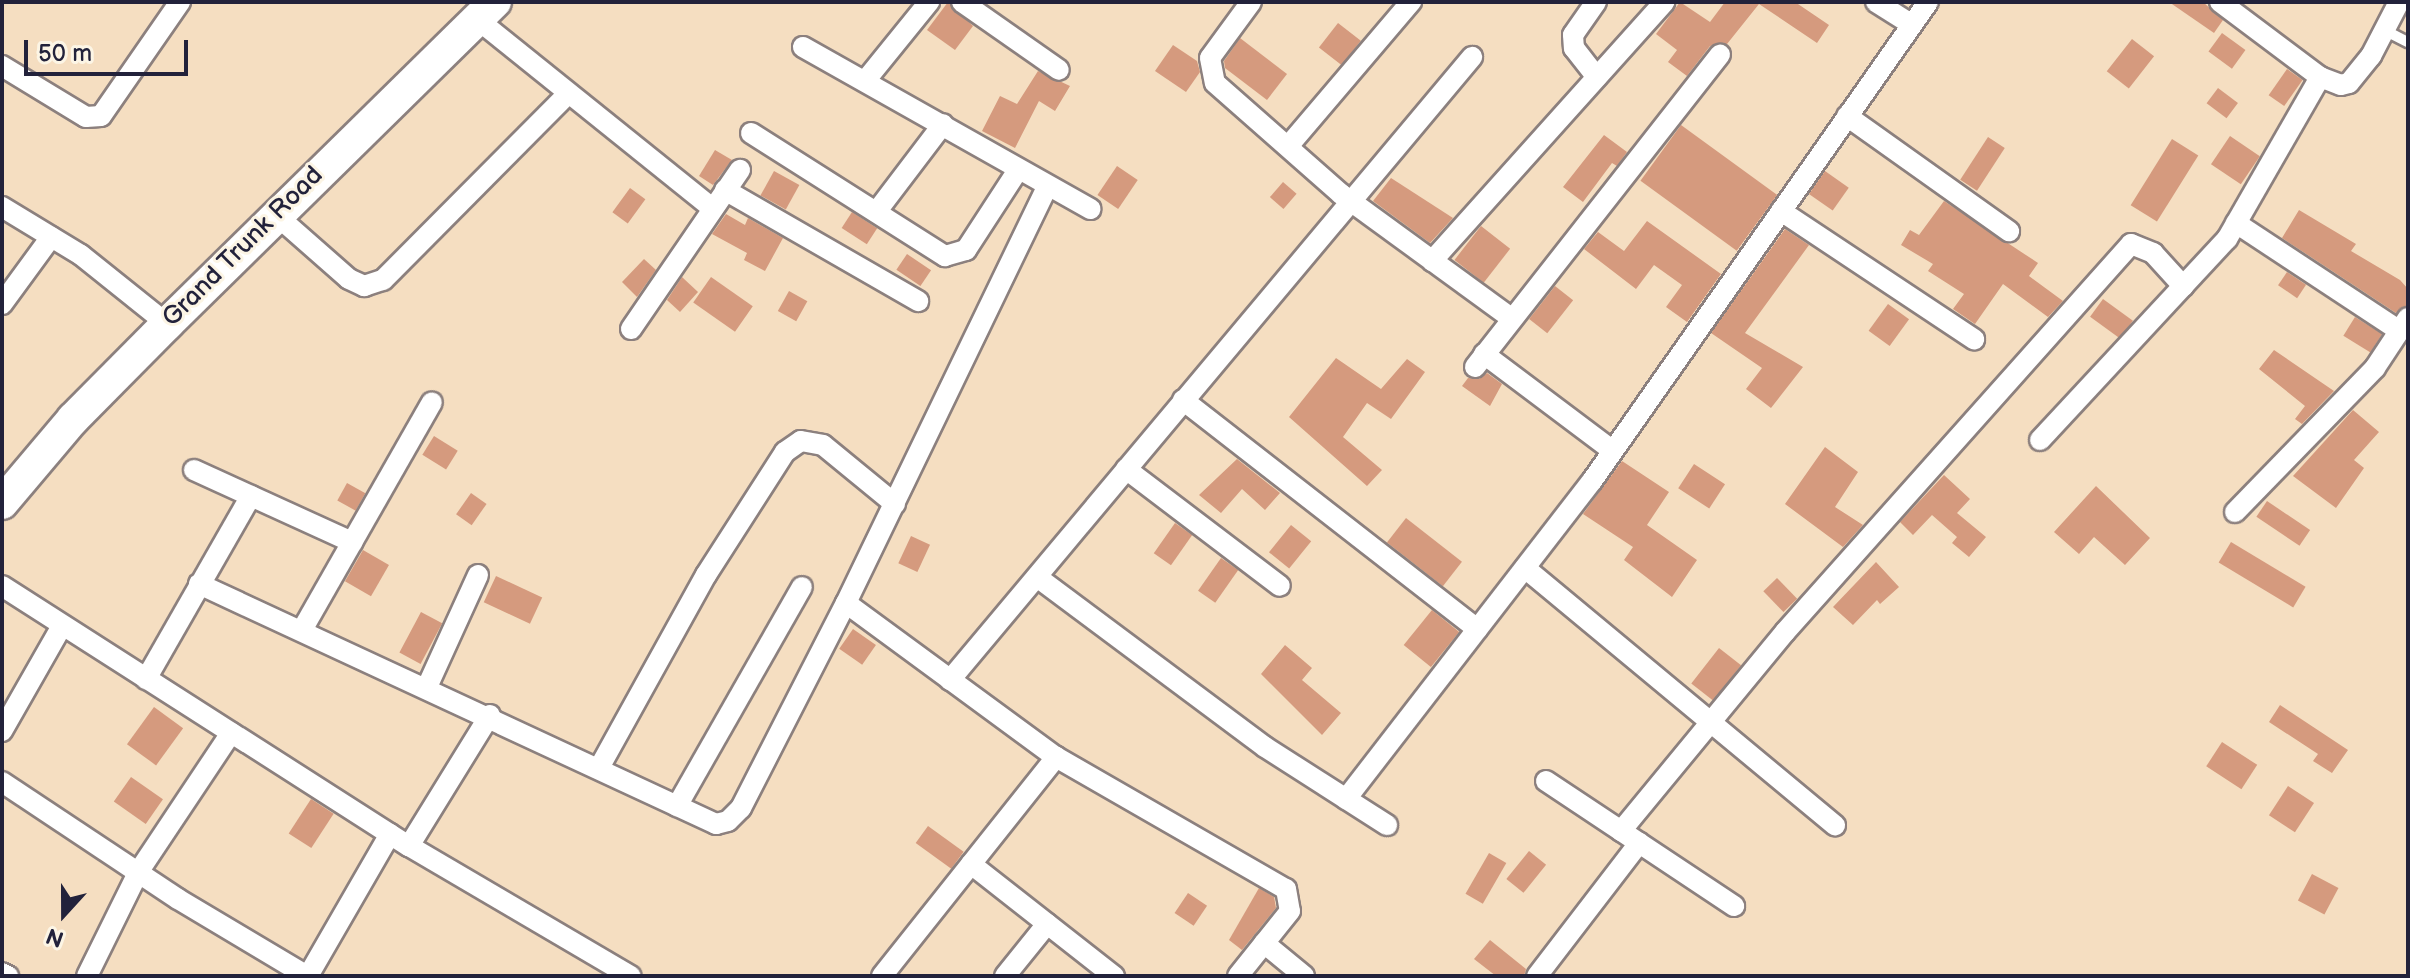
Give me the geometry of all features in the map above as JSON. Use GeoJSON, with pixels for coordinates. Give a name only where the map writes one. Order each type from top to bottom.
{"type":"FeatureCollection","features":[{"type":"Feature","properties":{"kind":"main road","name":"Grand Trunk Road"},"geometry":{"type":"LineString","coordinates":[[2,503],[73,419],[275,214],[486,10]]}},
{"type":"Feature","properties":{"kind":"street"},"geometry":{"type":"LineString","coordinates":[[2,66],[86,117],[101,116],[180,2]]}},
{"type":"Feature","properties":{"kind":"street"},"geometry":{"type":"LineString","coordinates":[[865,81],[929,2]]}},
{"type":"Feature","properties":{"kind":"street"},"geometry":{"type":"LineString","coordinates":[[962,2],[1059,70]]}},
{"type":"Feature","properties":{"kind":"street"},"geometry":{"type":"LineString","coordinates":[[1251,2],[1210,58],[1209,70],[1215,83],[1290,144],[1349,200],[1511,318]]}},
{"type":"Feature","properties":{"kind":"street"},"geometry":{"type":"LineString","coordinates":[[1290,144],[1411,2]]}},
{"type":"Feature","properties":{"kind":"street"},"geometry":{"type":"LineString","coordinates":[[1596,2],[1573,35],[1574,48],[1597,77]]}},
{"type":"Feature","properties":{"kind":"street"},"geometry":{"type":"LineString","coordinates":[[1432,261],[1664,2]]}},
{"type":"Feature","properties":{"kind":"street"},"geometry":{"type":"LineString","coordinates":[[1876,2],[1911,24]]}},
{"type":"Feature","properties":{"kind":"street"},"geometry":{"type":"LineString","coordinates":[[1346,799],[1613,451],[1928,2]]}},
{"type":"Feature","properties":{"kind":"street"},"geometry":{"type":"LineString","coordinates":[[2220,2],[2320,77],[2349,83],[2399,2]]}},
{"type":"Feature","properties":{"kind":"street"},"geometry":{"type":"LineString","coordinates":[[486,10],[567,95],[712,208]]}},
{"type":"Feature","properties":{"kind":"street"},"geometry":{"type":"LineString","coordinates":[[803,47],[943,124],[1047,188],[1091,209]]}},
{"type":"Feature","properties":{"kind":"street"},"geometry":{"type":"LineString","coordinates":[[1613,451],[1479,361],[1720,55]]}},
{"type":"Feature","properties":{"kind":"street"},"geometry":{"type":"LineString","coordinates":[[950,680],[1349,200],[1472,57]]}},
{"type":"Feature","properties":{"kind":"street"},"geometry":{"type":"LineString","coordinates":[[2040,440],[2183,286],[2236,223],[2320,77]]}},
{"type":"Feature","properties":{"kind":"street"},"geometry":{"type":"LineString","coordinates":[[275,214],[349,279],[364,286],[383,280],[567,95]]}},
{"type":"Feature","properties":{"kind":"street"},"geometry":{"type":"LineString","coordinates":[[1847,116],[2009,231]]}},
{"type":"Feature","properties":{"kind":"street"},"geometry":{"type":"LineString","coordinates":[[877,211],[943,124]]}},
{"type":"Feature","properties":{"kind":"street"},"geometry":{"type":"LineString","coordinates":[[751,133],[945,256],[957,257],[1018,170]]}},
{"type":"Feature","properties":{"kind":"street"},"geometry":{"type":"LineString","coordinates":[[631,329],[740,170]]}},
{"type":"Feature","properties":{"kind":"street"},"geometry":{"type":"LineString","coordinates":[[199,584],[490,715],[716,824],[741,808],[895,504],[1047,188]]}},
{"type":"Feature","properties":{"kind":"street"},"geometry":{"type":"LineString","coordinates":[[725,190],[918,301]]}},
{"type":"Feature","properties":{"kind":"street"},"geometry":{"type":"LineString","coordinates":[[2,207],[51,237],[167,324]]}},
{"type":"Feature","properties":{"kind":"street"},"geometry":{"type":"LineString","coordinates":[[1781,211],[1974,339]]}},
{"type":"Feature","properties":{"kind":"street"},"geometry":{"type":"LineString","coordinates":[[2235,512],[2375,368],[2404,325],[2236,223]]}},
{"type":"Feature","properties":{"kind":"street"},"geometry":{"type":"LineString","coordinates":[[2,304],[51,237]]}},
{"type":"Feature","properties":{"kind":"street"},"geometry":{"type":"LineString","coordinates":[[1621,831],[1785,632],[2131,244],[2153,253],[2183,286]]}},
{"type":"Feature","properties":{"kind":"street"},"geometry":{"type":"LineString","coordinates":[[1183,400],[1477,629]]}},
{"type":"Feature","properties":{"kind":"street"},"geometry":{"type":"LineString","coordinates":[[302,630],[432,402]]}},
{"type":"Feature","properties":{"kind":"street"},"geometry":{"type":"LineString","coordinates":[[599,768],[706,575],[785,452],[801,441],[823,445],[895,504]]}},
{"type":"Feature","properties":{"kind":"street"},"geometry":{"type":"LineString","coordinates":[[1126,469],[1280,586]]}},
{"type":"Feature","properties":{"kind":"street"},"geometry":{"type":"LineString","coordinates":[[194,470],[352,542]]}},
{"type":"Feature","properties":{"kind":"street"},"geometry":{"type":"LineString","coordinates":[[146,679],[251,496]]}},
{"type":"Feature","properties":{"kind":"street"},"geometry":{"type":"LineString","coordinates":[[1525,568],[1835,825]]}},
{"type":"Feature","properties":{"kind":"street"},"geometry":{"type":"LineString","coordinates":[[427,687],[478,575]]}},
{"type":"Feature","properties":{"kind":"street"},"geometry":{"type":"LineString","coordinates":[[1037,577],[1265,747],[1387,825]]}},
{"type":"Feature","properties":{"kind":"street"},"geometry":{"type":"LineString","coordinates":[[2,586],[409,846],[631,976]]}},
{"type":"Feature","properties":{"kind":"street"},"geometry":{"type":"LineString","coordinates":[[677,806],[802,587]]}},
{"type":"Feature","properties":{"kind":"street"},"geometry":{"type":"LineString","coordinates":[[846,603],[1056,757],[1286,889],[1290,911],[1238,976]]}},
{"type":"Feature","properties":{"kind":"street"},"geometry":{"type":"LineString","coordinates":[[2,731],[62,626]]}},
{"type":"Feature","properties":{"kind":"street"},"geometry":{"type":"LineString","coordinates":[[409,846],[490,715]]}},
{"type":"Feature","properties":{"kind":"street"},"geometry":{"type":"LineString","coordinates":[[87,976],[139,871],[231,733]]}},
{"type":"Feature","properties":{"kind":"street"},"geometry":{"type":"LineString","coordinates":[[882,976],[1056,757]]}},
{"type":"Feature","properties":{"kind":"street"},"geometry":{"type":"LineString","coordinates":[[1546,781],[1734,906]]}},
{"type":"Feature","properties":{"kind":"street"},"geometry":{"type":"LineString","coordinates":[[2,782],[308,976],[390,834]]}},
{"type":"Feature","properties":{"kind":"street"},"geometry":{"type":"LineString","coordinates":[[1537,976],[1639,843]]}},
{"type":"Feature","properties":{"kind":"street"},"geometry":{"type":"LineString","coordinates":[[971,864],[1114,976]]}},
{"type":"Feature","properties":{"kind":"street"},"geometry":{"type":"LineString","coordinates":[[1005,976],[1047,924]]}},
{"type":"Feature","properties":{"kind":"street"},"geometry":{"type":"LineString","coordinates":[[1264,943],[1304,976]]}},
{"type":"Feature","properties":{"kind":"street"},"geometry":{"type":"LineString","coordinates":[[2,973],[8,976]]}},
{"type":"Feature","properties":{"kind":"lane"},"geometry":{"type":"LineString","coordinates":[[2384,30],[2408,42]]}},
{"type":"Feature","properties":{"kind":"building"},"geometry":{"type":"Polygon","coordinates":[[[948,2],[973,26],[955,50],[927,30],[948,2]]]}},
{"type":"Feature","properties":{"kind":"building"},"geometry":{"type":"Polygon","coordinates":[[[1680,2],[1710,22],[1725,2],[1795,2],[1829,25],[1817,43],[1759,4],[1727,44],[1710,46],[1687,76],[1668,62],[1677,50],[1656,34],[1680,2]]]}},
{"type":"Feature","properties":{"kind":"building"},"geometry":{"type":"Polygon","coordinates":[[[2169,2],[2203,2],[2223,20],[2214,33],[2169,2]]]}},
{"type":"Feature","properties":{"kind":"building"},"geometry":{"type":"Polygon","coordinates":[[[1338,23],[1361,41],[1342,65],[1319,47],[1338,23]]]}},
{"type":"Feature","properties":{"kind":"building"},"geometry":{"type":"Polygon","coordinates":[[[2222,33],[2245,50],[2232,69],[2208,52],[2222,33]]]}},
{"type":"Feature","properties":{"kind":"building"},"geometry":{"type":"Polygon","coordinates":[[[1240,38],[1287,74],[1267,100],[1225,68],[1224,61],[1240,38]]]}},
{"type":"Feature","properties":{"kind":"building"},"geometry":{"type":"Polygon","coordinates":[[[2132,39],[2154,56],[2129,89],[2107,71],[2132,39]]]}},
{"type":"Feature","properties":{"kind":"building"},"geometry":{"type":"Polygon","coordinates":[[[1173,45],[1197,61],[1200,72],[1186,92],[1155,71],[1173,45]]]}},
{"type":"Feature","properties":{"kind":"building"},"geometry":{"type":"Polygon","coordinates":[[[2287,69],[2303,80],[2284,106],[2269,95],[2287,69]]]}},
{"type":"Feature","properties":{"kind":"building"},"geometry":{"type":"Polygon","coordinates":[[[1038,71],[1070,86],[1055,111],[1039,101],[1015,148],[982,131],[1000,96],[1017,104],[1038,71]]]}},
{"type":"Feature","properties":{"kind":"building"},"geometry":{"type":"Polygon","coordinates":[[[2218,88],[2238,103],[2227,118],[2207,103],[2218,88]]]}},
{"type":"Feature","properties":{"kind":"building"},"geometry":{"type":"Polygon","coordinates":[[[1681,125],[1777,195],[1737,251],[1640,181],[1681,125]]]}},
{"type":"Feature","properties":{"kind":"building"},"geometry":{"type":"Polygon","coordinates":[[[1604,135],[1627,152],[1617,166],[1612,163],[1583,202],[1563,187],[1604,135]]]}},
{"type":"Feature","properties":{"kind":"building"},"geometry":{"type":"Polygon","coordinates":[[[2230,136],[2260,156],[2241,184],[2211,164],[2230,136]]]}},
{"type":"Feature","properties":{"kind":"building"},"geometry":{"type":"Polygon","coordinates":[[[1988,137],[2005,148],[1977,191],[1960,180],[1988,137]]]}},
{"type":"Feature","properties":{"kind":"building"},"geometry":{"type":"Polygon","coordinates":[[[2172,139],[2198,155],[2157,222],[2131,205],[2172,139]]]}},
{"type":"Feature","properties":{"kind":"building"},"geometry":{"type":"Polygon","coordinates":[[[715,150],[732,160],[713,185],[699,176],[715,150]]]}},
{"type":"Feature","properties":{"kind":"building"},"geometry":{"type":"Polygon","coordinates":[[[1117,166],[1138,180],[1118,209],[1097,195],[1117,166]]]}},
{"type":"Feature","properties":{"kind":"building"},"geometry":{"type":"Polygon","coordinates":[[[774,171],[799,185],[786,210],[760,195],[774,171]]]}},
{"type":"Feature","properties":{"kind":"building"},"geometry":{"type":"Polygon","coordinates":[[[1825,171],[1849,188],[1833,211],[1809,194],[1825,171]]]}},
{"type":"Feature","properties":{"kind":"building"},"geometry":{"type":"Polygon","coordinates":[[[1391,178],[1453,218],[1430,243],[1373,201],[1391,178]]]}},
{"type":"Feature","properties":{"kind":"building"},"geometry":{"type":"Polygon","coordinates":[[[1283,182],[1297,194],[1283,209],[1270,197],[1283,182]]]}},
{"type":"Feature","properties":{"kind":"building"},"geometry":{"type":"Polygon","coordinates":[[[630,188],[645,199],[628,223],[612,212],[630,188]]]}},
{"type":"Feature","properties":{"kind":"building"},"geometry":{"type":"Polygon","coordinates":[[[1944,201],[2038,263],[2029,276],[2063,301],[2048,317],[2003,284],[1975,324],[1953,309],[1964,294],[1928,271],[1933,264],[1901,245],[1910,230],[1919,235],[1944,201]]]}},
{"type":"Feature","properties":{"kind":"building"},"geometry":{"type":"Polygon","coordinates":[[[2299,210],[2356,244],[2351,251],[2400,280],[2408,289],[2408,305],[2396,313],[2282,238],[2299,210]]]}},
{"type":"Feature","properties":{"kind":"building"},"geometry":{"type":"Polygon","coordinates":[[[852,212],[877,228],[867,244],[842,228],[852,212]]]}},
{"type":"Feature","properties":{"kind":"building"},"geometry":{"type":"Polygon","coordinates":[[[726,214],[745,225],[748,218],[783,238],[765,271],[744,260],[747,253],[712,234],[726,214]]]}},
{"type":"Feature","properties":{"kind":"building"},"geometry":{"type":"Polygon","coordinates":[[[1647,221],[1721,274],[1687,322],[1666,307],[1682,285],[1654,265],[1636,289],[1584,249],[1598,232],[1624,251],[1647,221]]]}},
{"type":"Feature","properties":{"kind":"building"},"geometry":{"type":"Polygon","coordinates":[[[1481,226],[1510,249],[1484,283],[1455,260],[1481,226]]]}},
{"type":"Feature","properties":{"kind":"building"},"geometry":{"type":"Polygon","coordinates":[[[1785,229],[1809,245],[1745,333],[1803,367],[1771,408],[1746,389],[1762,368],[1711,333],[1785,229]]]}},
{"type":"Feature","properties":{"kind":"building"},"geometry":{"type":"Polygon","coordinates":[[[907,254],[931,270],[920,286],[896,270],[907,254]]]}},
{"type":"Feature","properties":{"kind":"building"},"geometry":{"type":"Polygon","coordinates":[[[644,259],[656,270],[637,297],[622,282],[644,259]]]}},
{"type":"Feature","properties":{"kind":"building"},"geometry":{"type":"Polygon","coordinates":[[[2287,272],[2306,285],[2297,298],[2278,285],[2287,272]]]}},
{"type":"Feature","properties":{"kind":"building"},"geometry":{"type":"Polygon","coordinates":[[[682,277],[698,292],[680,312],[667,300],[682,277]]]}},
{"type":"Feature","properties":{"kind":"building"},"geometry":{"type":"Polygon","coordinates":[[[711,277],[753,306],[735,332],[693,302],[711,277]]]}},
{"type":"Feature","properties":{"kind":"building"},"geometry":{"type":"Polygon","coordinates":[[[1555,286],[1573,300],[1547,333],[1529,319],[1555,286]]]}},
{"type":"Feature","properties":{"kind":"building"},"geometry":{"type":"Polygon","coordinates":[[[789,291],[807,301],[796,321],[778,311],[789,291]]]}},
{"type":"Feature","properties":{"kind":"building"},"geometry":{"type":"Polygon","coordinates":[[[2103,299],[2133,321],[2120,339],[2090,317],[2103,299]]]}},
{"type":"Feature","properties":{"kind":"building"},"geometry":{"type":"Polygon","coordinates":[[[1888,304],[1909,319],[1890,346],[1869,331],[1888,304]]]}},
{"type":"Feature","properties":{"kind":"building"},"geometry":{"type":"Polygon","coordinates":[[[2355,317],[2382,334],[2370,353],[2343,336],[2355,317]]]}},
{"type":"Feature","properties":{"kind":"building"},"geometry":{"type":"Polygon","coordinates":[[[2274,350],[2334,391],[2302,424],[2295,419],[2305,406],[2259,369],[2274,350]]]}},
{"type":"Feature","properties":{"kind":"building"},"geometry":{"type":"Polygon","coordinates":[[[1336,358],[1381,389],[1407,359],[1425,372],[1391,419],[1367,403],[1343,437],[1382,470],[1367,486],[1289,417],[1336,358]]]}},
{"type":"Feature","properties":{"kind":"building"},"geometry":{"type":"Polygon","coordinates":[[[1487,373],[1502,384],[1490,406],[1462,386],[1468,378],[1479,379],[1487,373]]]}},
{"type":"Feature","properties":{"kind":"building"},"geometry":{"type":"Polygon","coordinates":[[[2353,410],[2379,432],[2354,460],[2364,468],[2336,508],[2293,476],[2353,410]]]}},
{"type":"Feature","properties":{"kind":"building"},"geometry":{"type":"Polygon","coordinates":[[[434,436],[458,451],[446,469],[422,455],[434,436]]]}},
{"type":"Feature","properties":{"kind":"building"},"geometry":{"type":"Polygon","coordinates":[[[1825,447],[1858,472],[1835,507],[1863,525],[1843,547],[1785,504],[1825,447]]]}},
{"type":"Feature","properties":{"kind":"building"},"geometry":{"type":"Polygon","coordinates":[[[1237,459],[1280,493],[1265,510],[1242,489],[1221,513],[1199,495],[1237,459]]]}},
{"type":"Feature","properties":{"kind":"building"},"geometry":{"type":"Polygon","coordinates":[[[1622,461],[1669,492],[1647,525],[1697,560],[1672,597],[1624,560],[1633,547],[1583,514],[1622,461]]]}},
{"type":"Feature","properties":{"kind":"building"},"geometry":{"type":"Polygon","coordinates":[[[1694,464],[1725,484],[1709,508],[1678,488],[1694,464]]]}},
{"type":"Feature","properties":{"kind":"building"},"geometry":{"type":"Polygon","coordinates":[[[1944,475],[1970,499],[1957,513],[1986,537],[1969,557],[1952,543],[1957,537],[1932,515],[1913,535],[1900,522],[1944,475]]]}},
{"type":"Feature","properties":{"kind":"building"},"geometry":{"type":"Polygon","coordinates":[[[347,483],[365,493],[356,511],[337,500],[347,483]]]}},
{"type":"Feature","properties":{"kind":"building"},"geometry":{"type":"Polygon","coordinates":[[[2096,486],[2150,538],[2125,565],[2094,537],[2079,554],[2054,532],[2096,486]]]}},
{"type":"Feature","properties":{"kind":"building"},"geometry":{"type":"Polygon","coordinates":[[[471,493],[487,504],[472,525],[456,514],[471,493]]]}},
{"type":"Feature","properties":{"kind":"building"},"geometry":{"type":"Polygon","coordinates":[[[2267,501],[2310,530],[2299,546],[2256,517],[2267,501]]]}},
{"type":"Feature","properties":{"kind":"building"},"geometry":{"type":"Polygon","coordinates":[[[1406,518],[1462,562],[1443,586],[1387,542],[1406,518]]]}},
{"type":"Feature","properties":{"kind":"building"},"geometry":{"type":"Polygon","coordinates":[[[1175,523],[1192,535],[1171,565],[1154,553],[1175,523]]]}},
{"type":"Feature","properties":{"kind":"building"},"geometry":{"type":"Polygon","coordinates":[[[1291,525],[1311,541],[1289,569],[1269,552],[1291,525]]]}},
{"type":"Feature","properties":{"kind":"building"},"geometry":{"type":"Polygon","coordinates":[[[911,536],[930,545],[917,572],[898,563],[911,536]]]}},
{"type":"Feature","properties":{"kind":"building"},"geometry":{"type":"Polygon","coordinates":[[[2231,542],[2306,587],[2293,607],[2219,563],[2231,542]]]}},
{"type":"Feature","properties":{"kind":"building"},"geometry":{"type":"Polygon","coordinates":[[[363,550],[389,565],[371,596],[345,581],[363,550]]]}},
{"type":"Feature","properties":{"kind":"building"},"geometry":{"type":"Polygon","coordinates":[[[1221,558],[1238,570],[1215,603],[1198,591],[1221,558]]]}},
{"type":"Feature","properties":{"kind":"building"},"geometry":{"type":"Polygon","coordinates":[[[1876,562],[1899,587],[1880,604],[1877,600],[1853,625],[1833,607],[1876,562]]]}},
{"type":"Feature","properties":{"kind":"building"},"geometry":{"type":"Polygon","coordinates":[[[496,576],[542,598],[530,624],[484,602],[496,576]]]}},
{"type":"Feature","properties":{"kind":"building"},"geometry":{"type":"Polygon","coordinates":[[[1777,578],[1797,599],[1783,612],[1763,591],[1777,578]]]}},
{"type":"Feature","properties":{"kind":"building"},"geometry":{"type":"Polygon","coordinates":[[[1432,610],[1459,632],[1431,667],[1404,645],[1432,610]]]}},
{"type":"Feature","properties":{"kind":"building"},"geometry":{"type":"Polygon","coordinates":[[[421,612],[442,623],[421,664],[399,653],[421,612]]]}},
{"type":"Feature","properties":{"kind":"building"},"geometry":{"type":"Polygon","coordinates":[[[853,629],[876,645],[862,665],[839,649],[853,629]]]}},
{"type":"Feature","properties":{"kind":"building"},"geometry":{"type":"Polygon","coordinates":[[[1285,645],[1312,668],[1302,680],[1341,713],[1322,735],[1261,674],[1285,645]]]}},
{"type":"Feature","properties":{"kind":"building"},"geometry":{"type":"Polygon","coordinates":[[[1719,648],[1741,665],[1713,701],[1691,683],[1719,648]]]}},
{"type":"Feature","properties":{"kind":"building"},"geometry":{"type":"Polygon","coordinates":[[[2280,705],[2348,750],[2332,773],[2313,761],[2318,754],[2269,722],[2280,705]]]}},
{"type":"Feature","properties":{"kind":"building"},"geometry":{"type":"Polygon","coordinates":[[[154,707],[183,728],[156,765],[127,744],[154,707]]]}},
{"type":"Feature","properties":{"kind":"building"},"geometry":{"type":"Polygon","coordinates":[[[2222,742],[2257,765],[2241,789],[2206,766],[2222,742]]]}},
{"type":"Feature","properties":{"kind":"building"},"geometry":{"type":"Polygon","coordinates":[[[131,777],[163,799],[146,824],[114,802],[131,777]]]}},
{"type":"Feature","properties":{"kind":"building"},"geometry":{"type":"Polygon","coordinates":[[[2288,786],[2314,803],[2295,832],[2269,815],[2288,786]]]}},
{"type":"Feature","properties":{"kind":"building"},"geometry":{"type":"Polygon","coordinates":[[[311,799],[334,814],[311,848],[289,833],[311,799]]]}},
{"type":"Feature","properties":{"kind":"building"},"geometry":{"type":"Polygon","coordinates":[[[928,826],[964,852],[951,869],[916,843],[928,826]]]}},
{"type":"Feature","properties":{"kind":"building"},"geometry":{"type":"Polygon","coordinates":[[[1529,851],[1546,865],[1523,893],[1506,879],[1529,851]]]}},
{"type":"Feature","properties":{"kind":"building"},"geometry":{"type":"Polygon","coordinates":[[[1489,853],[1506,863],[1483,904],[1466,894],[1489,853]]]}},
{"type":"Feature","properties":{"kind":"building"},"geometry":{"type":"Polygon","coordinates":[[[2312,874],[2338,888],[2324,915],[2298,900],[2312,874]]]}},
{"type":"Feature","properties":{"kind":"building"},"geometry":{"type":"Polygon","coordinates":[[[1259,888],[1274,897],[1276,908],[1242,950],[1229,940],[1259,888]]]}},
{"type":"Feature","properties":{"kind":"building"},"geometry":{"type":"Polygon","coordinates":[[[1188,893],[1207,906],[1194,926],[1175,913],[1188,893]]]}},
{"type":"Feature","properties":{"kind":"building"},"geometry":{"type":"Polygon","coordinates":[[[1490,940],[1526,969],[1524,976],[1496,976],[1474,959],[1490,940]]]}}]}
